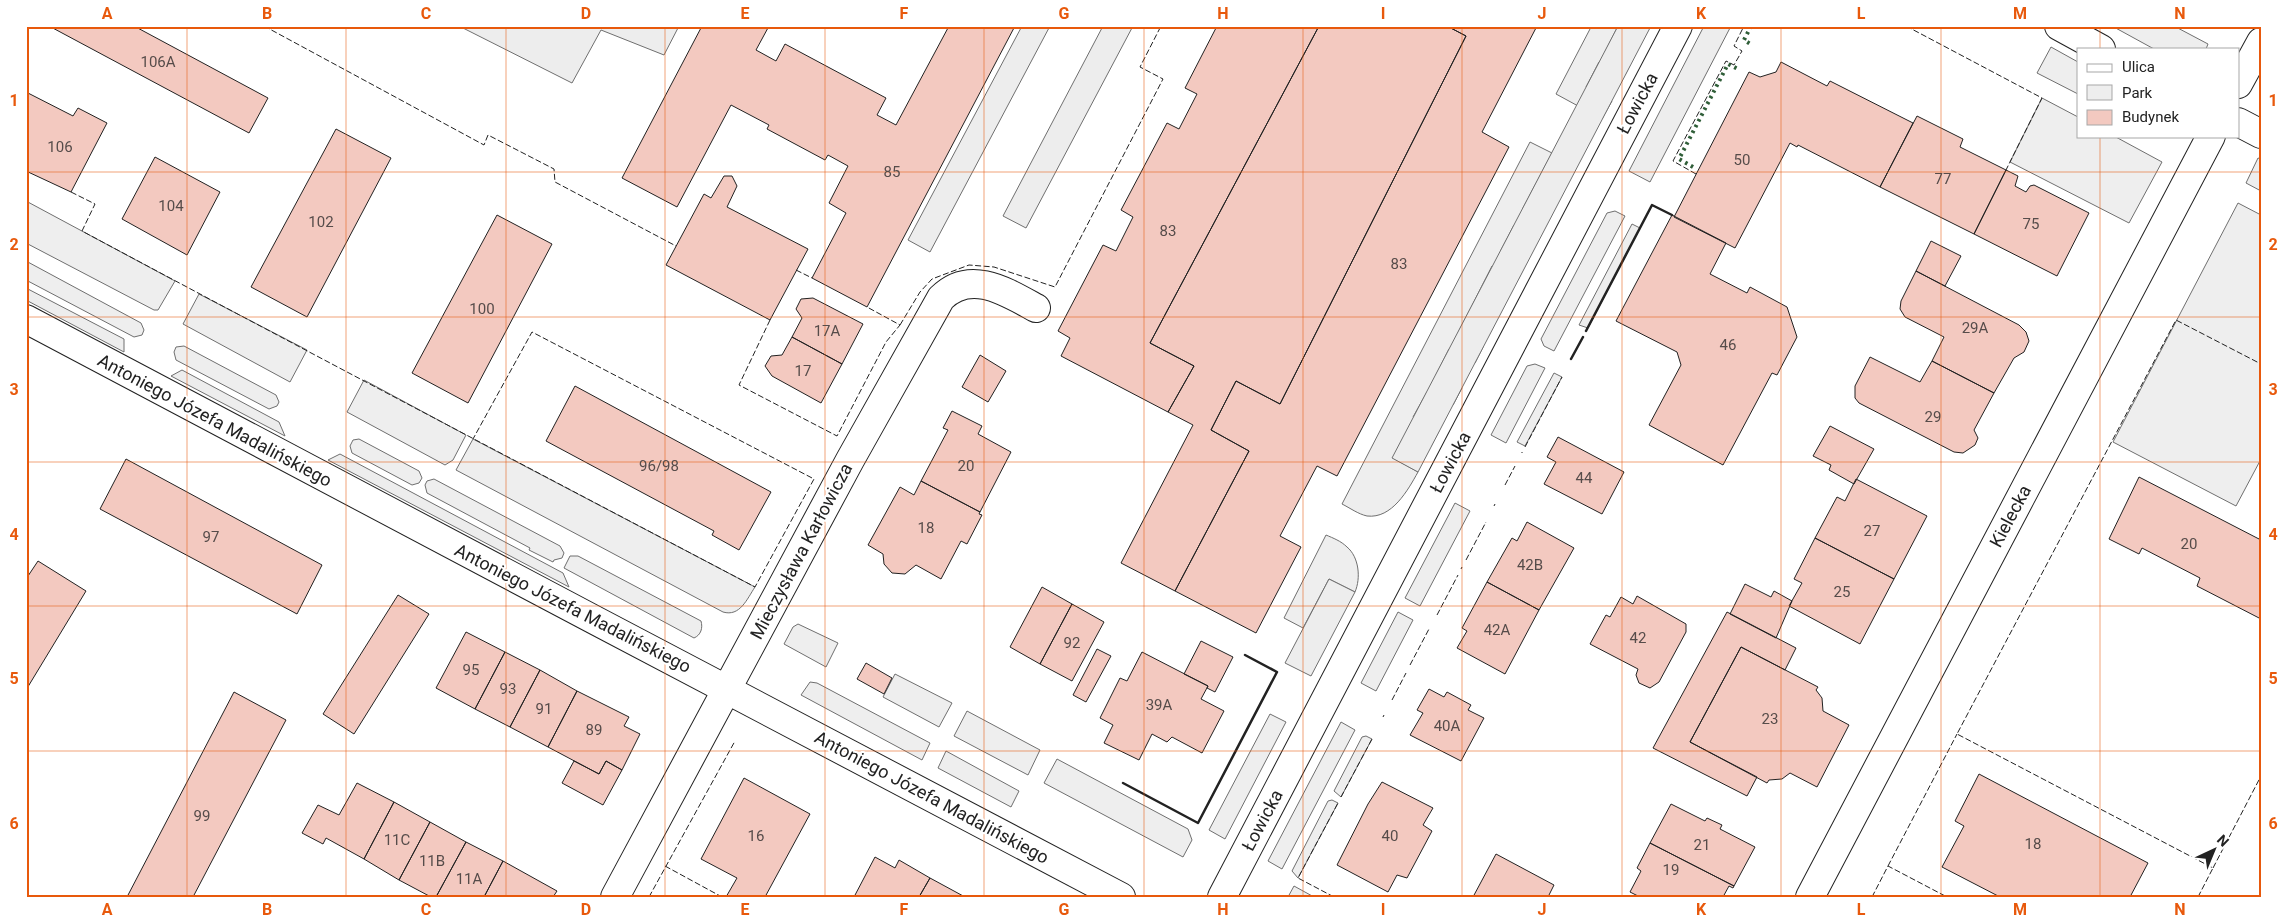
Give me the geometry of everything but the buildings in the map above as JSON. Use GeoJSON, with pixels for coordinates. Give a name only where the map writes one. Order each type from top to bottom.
{"type":"FeatureCollection","features":[{"type":"Feature","properties":{"kind":"street","name":"Łowicka"},"geometry":{"type":"LineString","coordinates":[[1222,897],[1678,26]]}},
{"type":"Feature","properties":{"kind":"street"},"geometry":{"type":"LineString","coordinates":[[2059,26],[2099,48]]}},
{"type":"Feature","properties":{"kind":"street"},"geometry":{"type":"LineString","coordinates":[[2240,80],[2261,42]]}},
{"type":"Feature","properties":{"kind":"street"},"geometry":{"type":"LineString","coordinates":[[2240,123],[2261,134]]}},
{"type":"Feature","properties":{"kind":"street","name":"Kielecka"},"geometry":{"type":"LineString","coordinates":[[1810,897],[2210,138]]}},
{"type":"Feature","properties":{"kind":"street","name":"Mieczysława Karłowicza"},"geometry":{"type":"LineString","coordinates":[[615,897],[800,552],[941,298],[951,288],[965,284],[984,285],[1006,292],[1036,308]]}},
{"type":"Feature","properties":{"kind":"street","name":"Antoniego Józefa Madalińskiego"},"geometry":{"type":"LineString","coordinates":[[26,319],[386,512],[728,689],[1120,897]]}},
{"type":"Feature","properties":{"kind":"green space"},"geometry":{"type":"Polygon","coordinates":[[[1587,26],[1618,26],[1605,52],[1630,65],[1625,75],[1599,62],[1586,87],[1612,101],[1602,119],[1556,94],[1590,29],[1587,26]]]}},
{"type":"Feature","properties":{"kind":"green space"},"geometry":{"type":"Polygon","coordinates":[[[2112,26],[2174,26],[2208,44],[2206,48],[2152,48],[2112,26]]]}},
{"type":"Feature","properties":{"kind":"green space"},"geometry":{"type":"Polygon","coordinates":[[[2051,47],[2077,61],[2077,93],[2037,73],[2051,47]]]}},
{"type":"Feature","properties":{"kind":"green space"},"geometry":{"type":"Polygon","coordinates":[[[2042,98],[2077,116],[2077,138],[2118,138],[2162,162],[2129,223],[2010,162],[2042,98]]]}},
{"type":"Feature","properties":{"kind":"green space"},"geometry":{"type":"Polygon","coordinates":[[[1530,142],[1552,153],[1523,208],[1548,222],[1514,225],[1501,250],[1526,263],[1518,280],[1492,266],[1458,333],[1483,347],[1475,363],[1449,349],[1436,375],[1462,388],[1453,405],[1427,392],[1413,417],[1439,431],[1431,446],[1393,458],[1418,472],[1404,495],[1391,508],[1376,516],[1367,516],[1357,512],[1342,504],[1530,142]]]}},
{"type":"Feature","properties":{"kind":"green space"},"geometry":{"type":"Polygon","coordinates":[[[2258,158],[2261,159],[2261,191],[2246,183],[2258,158]]]}},
{"type":"Feature","properties":{"kind":"green space"},"geometry":{"type":"Polygon","coordinates":[[[26,201],[175,281],[158,310],[154,310],[26,243],[26,201]]]}},
{"type":"Feature","properties":{"kind":"green space"},"geometry":{"type":"Polygon","coordinates":[[[2238,203],[2261,215],[2261,459],[2236,506],[2113,442],[2238,203]]]}},
{"type":"Feature","properties":{"kind":"green space"},"geometry":{"type":"Polygon","coordinates":[[[1615,211],[1625,216],[1554,351],[1544,346],[1541,339],[1607,213],[1615,211]]]}},
{"type":"Feature","properties":{"kind":"green space"},"geometry":{"type":"Polygon","coordinates":[[[1632,224],[1640,228],[1588,328],[1579,325],[1632,224]]]}},
{"type":"Feature","properties":{"kind":"green space"},"geometry":{"type":"Polygon","coordinates":[[[26,261],[141,323],[144,330],[142,335],[134,337],[26,280],[26,261]]]}},
{"type":"Feature","properties":{"kind":"green space"},"geometry":{"type":"Polygon","coordinates":[[[199,294],[307,350],[290,382],[183,324],[199,294]]]}},
{"type":"Feature","properties":{"kind":"green space"},"geometry":{"type":"Polygon","coordinates":[[[184,346],[276,395],[279,402],[277,406],[269,409],[176,360],[174,352],[176,347],[184,346]]]}},
{"type":"Feature","properties":{"kind":"green space"},"geometry":{"type":"Polygon","coordinates":[[[1535,364],[1545,368],[1506,443],[1491,435],[1527,366],[1535,364]]]}},
{"type":"Feature","properties":{"kind":"green space"},"geometry":{"type":"Polygon","coordinates":[[[1554,373],[1562,377],[1525,446],[1517,442],[1554,373]]]}},
{"type":"Feature","properties":{"kind":"green space"},"geometry":{"type":"Polygon","coordinates":[[[364,380],[466,435],[453,460],[445,465],[347,412],[364,380]]]}},
{"type":"Feature","properties":{"kind":"green space"},"geometry":{"type":"Polygon","coordinates":[[[359,439],[419,471],[422,478],[419,483],[412,485],[352,453],[350,446],[353,440],[359,439]]]}},
{"type":"Feature","properties":{"kind":"green space"},"geometry":{"type":"Polygon","coordinates":[[[473,439],[755,587],[742,606],[734,612],[723,612],[456,470],[473,439]]]}},
{"type":"Feature","properties":{"kind":"green space"},"geometry":{"type":"Polygon","coordinates":[[[434,479],[560,546],[564,553],[562,558],[553,562],[427,493],[425,485],[427,481],[434,479]]]}},
{"type":"Feature","properties":{"kind":"green space"},"geometry":{"type":"Polygon","coordinates":[[[1455,503],[1470,511],[1420,606],[1405,598],[1455,503]]]}},
{"type":"Feature","properties":{"kind":"green space"},"geometry":{"type":"Polygon","coordinates":[[[1326,535],[1345,545],[1351,551],[1358,568],[1357,586],[1355,592],[1329,579],[1303,628],[1284,618],[1326,535]]]}},
{"type":"Feature","properties":{"kind":"green space"},"geometry":{"type":"Polygon","coordinates":[[[570,556],[578,556],[701,621],[702,629],[700,633],[694,638],[564,568],[570,556]]]}},
{"type":"Feature","properties":{"kind":"green space"},"geometry":{"type":"Polygon","coordinates":[[[1398,612],[1413,620],[1376,691],[1361,683],[1398,612]]]}},
{"type":"Feature","properties":{"kind":"green space"},"geometry":{"type":"Polygon","coordinates":[[[798,624],[838,643],[826,667],[784,644],[793,627],[798,624]]]}},
{"type":"Feature","properties":{"kind":"green space"},"geometry":{"type":"Polygon","coordinates":[[[895,674],[952,703],[939,727],[883,697],[895,674]]]}},
{"type":"Feature","properties":{"kind":"green space"},"geometry":{"type":"Polygon","coordinates":[[[810,682],[817,683],[930,743],[922,760],[801,695],[810,682]]]}},
{"type":"Feature","properties":{"kind":"green space"},"geometry":{"type":"Polygon","coordinates":[[[967,711],[1040,750],[1028,775],[954,736],[967,711]]]}},
{"type":"Feature","properties":{"kind":"green space"},"geometry":{"type":"Polygon","coordinates":[[[1270,714],[1286,722],[1225,839],[1209,830],[1270,714]]]}},
{"type":"Feature","properties":{"kind":"green space"},"geometry":{"type":"Polygon","coordinates":[[[1341,722],[1355,730],[1282,869],[1268,861],[1341,722]]]}},
{"type":"Feature","properties":{"kind":"green space"},"geometry":{"type":"Polygon","coordinates":[[[1366,736],[1372,739],[1341,797],[1334,791],[1362,737],[1366,736]]]}},
{"type":"Feature","properties":{"kind":"green space"},"geometry":{"type":"Polygon","coordinates":[[[946,751],[1019,791],[1011,807],[938,768],[946,751]]]}},
{"type":"Feature","properties":{"kind":"green space"},"geometry":{"type":"Polygon","coordinates":[[[1057,759],[1188,829],[1192,840],[1183,857],[1044,783],[1057,759]]]}},
{"type":"Feature","properties":{"kind":"green space"},"geometry":{"type":"Polygon","coordinates":[[[1332,800],[1338,803],[1298,878],[1292,871],[1328,801],[1332,800]]]}},
{"type":"Feature","properties":{"kind":"green space"},"geometry":{"type":"Polygon","coordinates":[[[1294,886],[1314,897],[1288,897],[1294,886]]]}},
{"type":"Feature","properties":{"kind":"shaded area"},"geometry":{"type":"Polygon","coordinates":[[[459,26],[679,26],[664,55],[601,30],[572,83],[459,26]]]}},
{"type":"Feature","properties":{"kind":"shaded area"},"geometry":{"type":"Polygon","coordinates":[[[1022,26],[1050,26],[930,252],[908,240],[1022,26]]]}},
{"type":"Feature","properties":{"kind":"shaded area"},"geometry":{"type":"Polygon","coordinates":[[[1103,26],[1133,26],[1026,228],[1003,216],[1103,26]]]}},
{"type":"Feature","properties":{"kind":"shaded area"},"geometry":{"type":"Polygon","coordinates":[[[1618,26],[1651,26],[1418,472],[1392,458],[1618,26]]]}},
{"type":"Feature","properties":{"kind":"shaded area"},"geometry":{"type":"Polygon","coordinates":[[[1704,26],[1731,26],[1650,182],[1629,171],[1704,26]]]}},
{"type":"Feature","properties":{"kind":"shaded area"},"geometry":{"type":"Polygon","coordinates":[[[26,288],[124,339],[124,352],[26,300],[26,288]]]}},
{"type":"Feature","properties":{"kind":"shaded area"},"geometry":{"type":"Polygon","coordinates":[[[182,370],[279,422],[285,436],[171,376],[182,370]]]}},
{"type":"Feature","properties":{"kind":"shaded area"},"geometry":{"type":"Polygon","coordinates":[[[340,454],[563,573],[569,587],[328,460],[340,454]]]}},
{"type":"Feature","properties":{"kind":"shaded area"},"geometry":{"type":"Polygon","coordinates":[[[1329,579],[1355,592],[1311,676],[1285,663],[1329,579]]]}},
{"type":"Feature","properties":{"kind":"hedge"},"geometry":{"type":"LineString","coordinates":[[1751,26],[1744,40],[1752,45]]}},
{"type":"Feature","properties":{"kind":"hedge"},"geometry":{"type":"LineString","coordinates":[[1693,167],[1679,159],[1728,64],[1740,70]]}},
{"type":"Feature","properties":{"kind":"fence"},"geometry":{"type":"LineString","coordinates":[[264,26],[484,145],[488,135],[554,169],[555,182],[676,246]]}},
{"type":"Feature","properties":{"kind":"fence"},"geometry":{"type":"LineString","coordinates":[[900,325],[920,292],[932,279],[969,265],[994,267],[1055,287],[1163,79],[1140,67],[1161,26]]}},
{"type":"Feature","properties":{"kind":"fence"},"geometry":{"type":"LineString","coordinates":[[1696,174],[1673,161],[1726,61],[1734,65],[1742,51],[1734,46],[1744,26]]}},
{"type":"Feature","properties":{"kind":"fence"},"geometry":{"type":"LineString","coordinates":[[1906,26],[2042,98],[2006,170]]}},
{"type":"Feature","properties":{"kind":"fence"},"geometry":{"type":"LineString","coordinates":[[71,192],[95,204],[82,231],[418,410],[503,454],[755,587],[814,479],[532,332],[473,439]]}},
{"type":"Feature","properties":{"kind":"fence"},"geometry":{"type":"LineString","coordinates":[[796,270],[812,278]]}},
{"type":"Feature","properties":{"kind":"fence"},"geometry":{"type":"LineString","coordinates":[[770,320],[739,385],[837,436],[886,342],[900,325],[867,307]]}},
{"type":"Feature","properties":{"kind":"fence"},"geometry":{"type":"LineString","coordinates":[[2198,897],[2213,868],[1957,734],[2176,320],[2261,364]]}},
{"type":"Feature","properties":{"kind":"fence"},"geometry":{"type":"LineString","coordinates":[[1525,447],[1562,377]]}},
{"type":"Feature","properties":{"kind":"fence"},"geometry":{"type":"LineString","coordinates":[[1505,485],[1515,466]]}},
{"type":"Feature","properties":{"kind":"fence"},"geometry":{"type":"LineString","coordinates":[[1466,560],[1486,522]]}},
{"type":"Feature","properties":{"kind":"fence"},"geometry":{"type":"LineString","coordinates":[[1437,615],[1458,575]]}},
{"type":"Feature","properties":{"kind":"fence"},"geometry":{"type":"LineString","coordinates":[[1410,665],[1429,629]]}},
{"type":"Feature","properties":{"kind":"fence"},"geometry":{"type":"LineString","coordinates":[[1392,700],[1406,673]]}},
{"type":"Feature","properties":{"kind":"fence"},"geometry":{"type":"LineString","coordinates":[[1888,866],[1957,734]]}},
{"type":"Feature","properties":{"kind":"fence"},"geometry":{"type":"LineString","coordinates":[[1341,797],[1372,739]]}},
{"type":"Feature","properties":{"kind":"fence"},"geometry":{"type":"LineString","coordinates":[[649,897],[735,741]]}},
{"type":"Feature","properties":{"kind":"fence"},"geometry":{"type":"LineString","coordinates":[[2213,868],[2261,776]]}},
{"type":"Feature","properties":{"kind":"fence"},"geometry":{"type":"LineString","coordinates":[[1334,897],[1298,878],[1338,803]]}},
{"type":"Feature","properties":{"kind":"fence"},"geometry":{"type":"LineString","coordinates":[[665,866],[722,897]]}},
{"type":"Feature","properties":{"kind":"fence"},"geometry":{"type":"LineString","coordinates":[[1872,897],[1888,866],[1947,897]]}},
{"type":"Feature","properties":{"kind":"wall"},"geometry":{"type":"LineString","coordinates":[[1586,331],[1652,205],[1672,215]]}},
{"type":"Feature","properties":{"kind":"wall"},"geometry":{"type":"LineString","coordinates":[[1571,359],[1583,337]]}},
{"type":"Feature","properties":{"kind":"wall"},"geometry":{"type":"LineString","coordinates":[[1123,783],[1198,823],[1277,672],[1245,655]]}}]}
